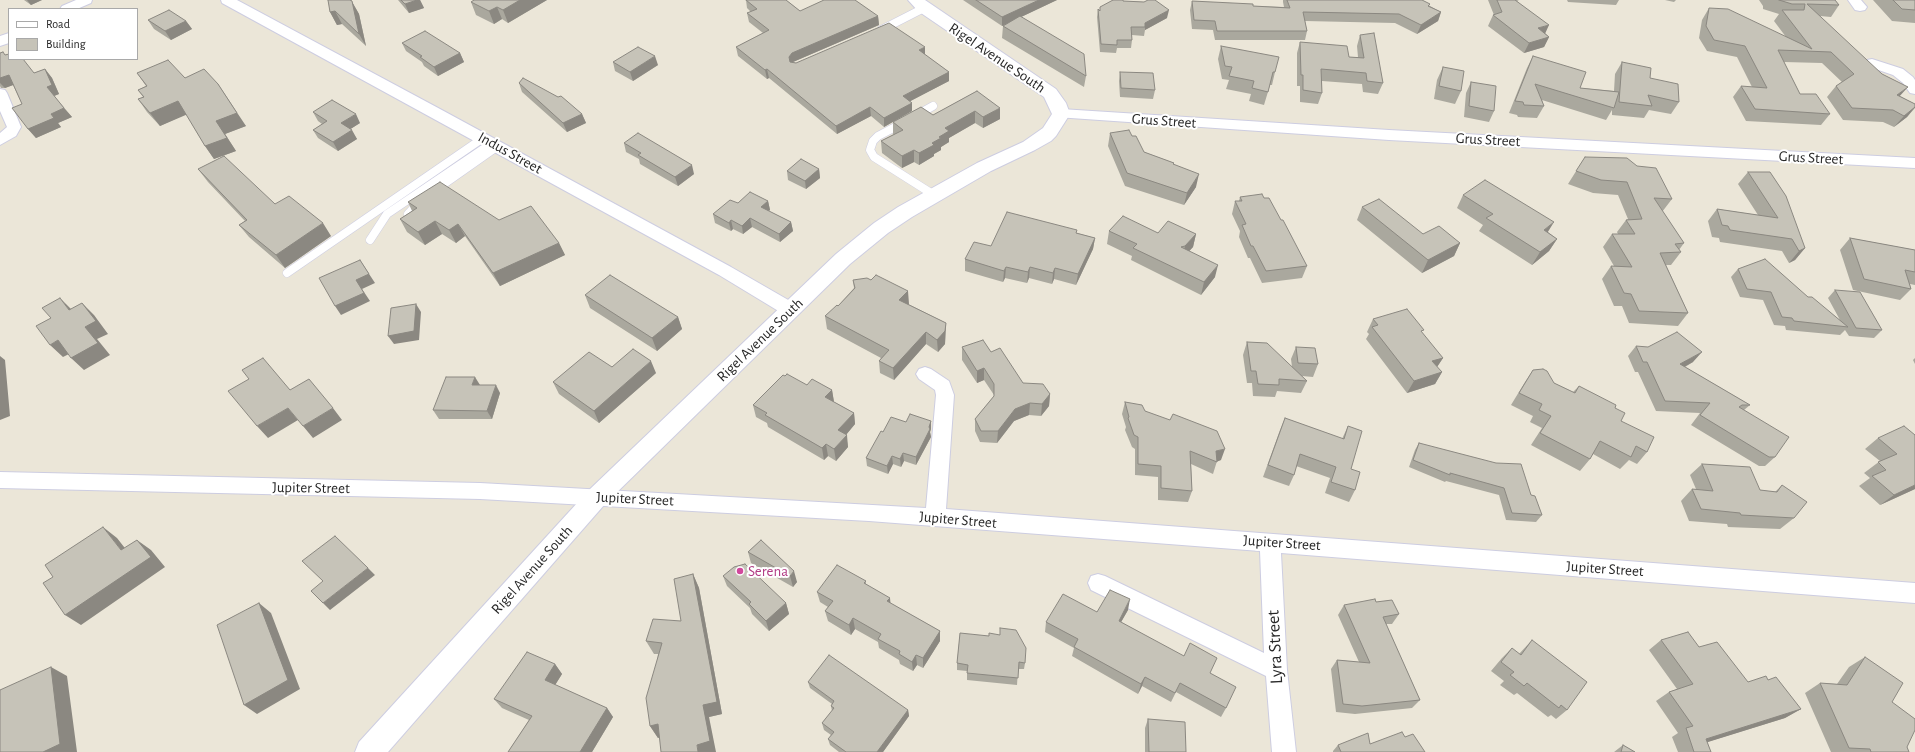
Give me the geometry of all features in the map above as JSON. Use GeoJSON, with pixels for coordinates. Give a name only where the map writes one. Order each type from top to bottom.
{"type":"FeatureCollection","features":[{"type":"Feature","properties":{"kind":"main road","name":"Rigel Avenue South"},"geometry":{"type":"LineString","coordinates":[[369,752],[597,497],[843,260],[881,228],[934,195],[984,167],[1045,137],[1060,114],[1058,103],[1050,93],[920,4]]}},
{"type":"Feature","properties":{"kind":"street"},"geometry":{"type":"LineString","coordinates":[[70,8],[86,0]]}},
{"type":"Feature","properties":{"kind":"street","name":"Indus Street"},"geometry":{"type":"LineString","coordinates":[[227,0],[719,267],[791,310]]}},
{"type":"Feature","properties":{"kind":"street"},"geometry":{"type":"LineString","coordinates":[[1872,63],[1898,72],[1908,80],[1915,90]]}},
{"type":"Feature","properties":{"kind":"street"},"geometry":{"type":"LineString","coordinates":[[0,94],[14,127],[11,133],[0,140]]}},
{"type":"Feature","properties":{"kind":"street","name":"Grus Street"},"geometry":{"type":"LineString","coordinates":[[1060,114],[1405,136],[1915,163]]}},
{"type":"Feature","properties":{"kind":"street"},"geometry":{"type":"LineString","coordinates":[[925,374],[943,386],[945,395],[935,518]]}},
{"type":"Feature","properties":{"kind":"street","name":"Jupiter Street"},"geometry":{"type":"LineString","coordinates":[[0,480],[480,491],[597,497],[935,518],[1270,542],[1915,593]]}},
{"type":"Feature","properties":{"kind":"street","name":"Lyra Street"},"geometry":{"type":"LineString","coordinates":[[1270,542],[1276,670],[1284,752]]}},
{"type":"Feature","properties":{"kind":"street"},"geometry":{"type":"LineString","coordinates":[[1098,583],[1276,670]]}},
{"type":"Feature","properties":{"kind":"lane"},"geometry":{"type":"LineString","coordinates":[[872,33],[920,4]]}},
{"type":"Feature","properties":{"kind":"lane"},"geometry":{"type":"LineString","coordinates":[[934,106],[878,136],[873,141],[870,150],[874,157],[934,195]]}},
{"type":"Feature","properties":{"kind":"lane"},"geometry":{"type":"LineString","coordinates":[[408,214],[416,204],[491,142]]}},
{"type":"Feature","properties":{"kind":"lane"},"geometry":{"type":"LineString","coordinates":[[370,240],[387,214],[491,142]]}},
{"type":"Feature","properties":{"kind":"lane"},"geometry":{"type":"LineString","coordinates":[[287,273],[491,142]]}},
{"type":"Feature","properties":{"kind":"building"},"geometry":{"type":"Polygon","coordinates":[[[328,0],[352,1],[359,34],[335,11],[330,12],[328,0]]]}},
{"type":"Feature","properties":{"kind":"building"},"geometry":{"type":"Polygon","coordinates":[[[401,0],[417,0],[405,4],[401,0]]]}},
{"type":"Feature","properties":{"kind":"building"},"geometry":{"type":"Polygon","coordinates":[[[474,0],[520,0],[503,10],[497,7],[489,11],[471,2],[474,0]]]}},
{"type":"Feature","properties":{"kind":"building"},"geometry":{"type":"Polygon","coordinates":[[[746,0],[786,0],[800,11],[824,0],[855,0],[878,16],[792,53],[789,57],[790,62],[796,63],[889,23],[925,47],[919,50],[949,72],[903,96],[912,103],[884,118],[870,107],[836,126],[767,69],[765,70],[736,47],[769,30],[747,13],[757,9],[746,0]]]}},
{"type":"Feature","properties":{"kind":"building"},"geometry":{"type":"Polygon","coordinates":[[[976,0],[1039,0],[1002,17],[976,0]]]}},
{"type":"Feature","properties":{"kind":"building"},"geometry":{"type":"Polygon","coordinates":[[[1113,0],[1144,2],[1148,0],[1155,0],[1169,10],[1145,23],[1145,27],[1131,27],[1132,40],[1117,40],[1117,45],[1101,44],[1098,9],[1100,11],[1100,7],[1113,0]]]}},
{"type":"Feature","properties":{"kind":"building"},"geometry":{"type":"Polygon","coordinates":[[[1287,0],[1422,0],[1430,4],[1428,6],[1441,12],[1421,25],[1399,14],[1303,12],[1307,31],[1217,31],[1215,21],[1194,20],[1192,1],[1253,4],[1253,6],[1290,8],[1287,0]]]}},
{"type":"Feature","properties":{"kind":"building"},"geometry":{"type":"Polygon","coordinates":[[[1497,0],[1515,0],[1549,25],[1538,28],[1549,37],[1529,43],[1493,15],[1502,12],[1497,0]]]}},
{"type":"Feature","properties":{"kind":"building"},"geometry":{"type":"Polygon","coordinates":[[[1779,0],[1835,0],[1839,5],[1807,4],[1882,74],[1908,87],[1897,95],[1915,104],[1915,107],[1904,116],[1893,110],[1852,108],[1836,86],[1854,74],[1831,52],[1778,50],[1800,94],[1816,94],[1830,114],[1755,109],[1741,86],[1767,88],[1745,46],[1714,40],[1706,26],[1709,8],[1728,9],[1812,49],[1782,10],[1804,10],[1805,4],[1792,4],[1779,0]]]}},
{"type":"Feature","properties":{"kind":"building"},"geometry":{"type":"Polygon","coordinates":[[[1893,0],[1915,0],[1915,10],[1902,9],[1893,0]]]}},
{"type":"Feature","properties":{"kind":"building"},"geometry":{"type":"Polygon","coordinates":[[[169,10],[186,21],[165,31],[148,20],[169,10]]]}},
{"type":"Feature","properties":{"kind":"building"},"geometry":{"type":"Polygon","coordinates":[[[1020,16],[1084,54],[1086,76],[1003,26],[1020,16]]]}},
{"type":"Feature","properties":{"kind":"building"},"geometry":{"type":"Polygon","coordinates":[[[425,31],[460,53],[434,67],[420,57],[422,56],[402,43],[425,31]]]}},
{"type":"Feature","properties":{"kind":"building"},"geometry":{"type":"Polygon","coordinates":[[[1374,33],[1383,83],[1367,81],[1366,73],[1321,69],[1322,93],[1303,90],[1300,42],[1347,46],[1349,57],[1364,58],[1360,35],[1374,33]]]}},
{"type":"Feature","properties":{"kind":"building"},"geometry":{"type":"Polygon","coordinates":[[[1221,46],[1279,57],[1275,72],[1273,72],[1268,92],[1252,88],[1254,81],[1229,76],[1232,67],[1225,66],[1221,46]]]}},
{"type":"Feature","properties":{"kind":"building"},"geometry":{"type":"Polygon","coordinates":[[[638,47],[655,56],[630,72],[613,62],[638,47]]]}},
{"type":"Feature","properties":{"kind":"building"},"geometry":{"type":"Polygon","coordinates":[[[3,52],[5,55],[8,54],[8,60],[24,60],[34,73],[45,69],[52,85],[47,87],[64,108],[51,114],[54,118],[28,129],[12,108],[22,104],[9,75],[0,78],[0,53],[3,52]]]}},
{"type":"Feature","properties":{"kind":"building"},"geometry":{"type":"Polygon","coordinates":[[[1533,56],[1586,72],[1580,88],[1619,92],[1614,108],[1535,84],[1544,106],[1524,105],[1523,102],[1515,101],[1533,56]]]}},
{"type":"Feature","properties":{"kind":"building"},"geometry":{"type":"Polygon","coordinates":[[[168,60],[185,78],[204,69],[218,84],[237,113],[216,121],[227,138],[205,146],[178,101],[150,113],[138,99],[144,97],[138,90],[147,86],[137,73],[168,60]]]}},
{"type":"Feature","properties":{"kind":"building"},"geometry":{"type":"Polygon","coordinates":[[[1622,62],[1651,68],[1650,78],[1678,84],[1679,102],[1648,95],[1652,106],[1619,102],[1622,62]]]}},
{"type":"Feature","properties":{"kind":"building"},"geometry":{"type":"Polygon","coordinates":[[[1443,67],[1464,71],[1461,91],[1439,86],[1443,67]]]}},
{"type":"Feature","properties":{"kind":"building"},"geometry":{"type":"Polygon","coordinates":[[[1120,72],[1153,73],[1155,90],[1121,88],[1120,72]]]}},
{"type":"Feature","properties":{"kind":"building"},"geometry":{"type":"Polygon","coordinates":[[[523,78],[558,97],[561,96],[582,114],[563,123],[519,83],[523,78]]]}},
{"type":"Feature","properties":{"kind":"building"},"geometry":{"type":"Polygon","coordinates":[[[1471,82],[1496,86],[1494,111],[1469,106],[1471,82]]]}},
{"type":"Feature","properties":{"kind":"building"},"geometry":{"type":"Polygon","coordinates":[[[977,91],[1000,108],[983,117],[975,111],[945,128],[949,131],[932,143],[934,145],[919,153],[914,150],[902,156],[881,141],[903,130],[893,122],[921,107],[933,115],[977,91]]]}},
{"type":"Feature","properties":{"kind":"building"},"geometry":{"type":"Polygon","coordinates":[[[332,100],[356,114],[341,123],[352,130],[333,142],[313,130],[327,121],[313,112],[332,100]]]}},
{"type":"Feature","properties":{"kind":"building"},"geometry":{"type":"Polygon","coordinates":[[[1129,130],[1132,136],[1136,136],[1144,152],[1199,174],[1187,193],[1127,173],[1110,133],[1129,130]]]}},
{"type":"Feature","properties":{"kind":"building"},"geometry":{"type":"Polygon","coordinates":[[[638,133],[692,165],[675,177],[638,155],[641,153],[624,143],[638,133]]]}},
{"type":"Feature","properties":{"kind":"building"},"geometry":{"type":"Polygon","coordinates":[[[224,156],[275,204],[289,196],[323,223],[276,255],[239,225],[247,220],[198,169],[224,156]]]}},
{"type":"Feature","properties":{"kind":"building"},"geometry":{"type":"Polygon","coordinates":[[[1585,157],[1627,158],[1637,166],[1656,168],[1672,199],[1654,198],[1684,243],[1675,244],[1681,252],[1660,253],[1688,313],[1639,311],[1631,294],[1624,293],[1611,266],[1632,267],[1612,234],[1635,234],[1626,220],[1642,219],[1627,182],[1601,180],[1576,171],[1585,157]]]}},
{"type":"Feature","properties":{"kind":"building"},"geometry":{"type":"Polygon","coordinates":[[[801,159],[819,169],[805,181],[787,171],[801,159]]]}},
{"type":"Feature","properties":{"kind":"building"},"geometry":{"type":"Polygon","coordinates":[[[1748,172],[1770,172],[1786,196],[1805,248],[1799,251],[1792,239],[1730,230],[1728,226],[1722,225],[1717,209],[1778,218],[1748,172]]]}},
{"type":"Feature","properties":{"kind":"building"},"geometry":{"type":"Polygon","coordinates":[[[1485,180],[1554,222],[1544,230],[1557,239],[1540,252],[1486,218],[1493,214],[1463,195],[1485,180]]]}},
{"type":"Feature","properties":{"kind":"building"},"geometry":{"type":"Polygon","coordinates":[[[440,182],[499,220],[531,206],[559,243],[493,273],[458,224],[449,230],[435,221],[418,232],[400,219],[417,208],[408,202],[440,182]]]}},
{"type":"Feature","properties":{"kind":"building"},"geometry":{"type":"Polygon","coordinates":[[[750,192],[768,201],[761,207],[791,222],[779,234],[750,218],[742,226],[731,220],[729,223],[713,214],[730,200],[738,203],[750,192]]]}},
{"type":"Feature","properties":{"kind":"building"},"geometry":{"type":"Polygon","coordinates":[[[1262,194],[1264,198],[1269,198],[1281,220],[1283,220],[1307,266],[1266,271],[1253,246],[1251,246],[1242,225],[1246,224],[1235,201],[1242,201],[1240,197],[1262,194]]]}},
{"type":"Feature","properties":{"kind":"building"},"geometry":{"type":"Polygon","coordinates":[[[1379,199],[1423,234],[1439,226],[1460,243],[1428,260],[1362,207],[1379,199]]]}},
{"type":"Feature","properties":{"kind":"building"},"geometry":{"type":"Polygon","coordinates":[[[1007,212],[1077,230],[1076,233],[1095,238],[1078,274],[1055,268],[1053,273],[1030,267],[1028,272],[1006,267],[1004,271],[965,259],[974,242],[991,246],[1007,212]]]}},
{"type":"Feature","properties":{"kind":"building"},"geometry":{"type":"Polygon","coordinates":[[[1123,216],[1158,233],[1168,221],[1196,234],[1185,246],[1181,247],[1218,265],[1204,282],[1133,248],[1137,244],[1109,231],[1123,216]]]}},
{"type":"Feature","properties":{"kind":"building"},"geometry":{"type":"Polygon","coordinates":[[[1850,238],[1915,250],[1915,272],[1905,270],[1911,289],[1864,279],[1850,238]]]}},
{"type":"Feature","properties":{"kind":"building"},"geometry":{"type":"Polygon","coordinates":[[[1765,259],[1808,297],[1812,297],[1848,327],[1794,321],[1792,318],[1782,317],[1771,292],[1747,289],[1738,269],[1765,259]]]}},
{"type":"Feature","properties":{"kind":"building"},"geometry":{"type":"Polygon","coordinates":[[[360,260],[369,274],[356,280],[364,293],[335,306],[319,278],[360,260]]]}},
{"type":"Feature","properties":{"kind":"building"},"geometry":{"type":"Polygon","coordinates":[[[610,275],[678,317],[652,338],[585,295],[610,275]]]}},
{"type":"Feature","properties":{"kind":"building"},"geometry":{"type":"Polygon","coordinates":[[[876,275],[908,291],[899,300],[946,323],[945,331],[937,340],[926,332],[893,368],[879,361],[889,350],[825,316],[837,305],[838,306],[855,288],[853,280],[867,278],[871,280],[876,275]]]}},
{"type":"Feature","properties":{"kind":"building"},"geometry":{"type":"Polygon","coordinates":[[[1835,290],[1860,292],[1882,330],[1856,328],[1835,290]]]}},
{"type":"Feature","properties":{"kind":"building"},"geometry":{"type":"Polygon","coordinates":[[[60,298],[69,310],[82,303],[96,321],[85,327],[98,343],[71,358],[58,340],[50,345],[36,326],[51,318],[42,308],[60,298]]]}},
{"type":"Feature","properties":{"kind":"building"},"geometry":{"type":"Polygon","coordinates":[[[416,304],[414,331],[388,336],[391,308],[416,304]]]}},
{"type":"Feature","properties":{"kind":"building"},"geometry":{"type":"Polygon","coordinates":[[[1407,309],[1424,330],[1421,331],[1443,358],[1432,361],[1442,372],[1414,381],[1372,327],[1378,325],[1373,319],[1407,309]]]}},
{"type":"Feature","properties":{"kind":"building"},"geometry":{"type":"Polygon","coordinates":[[[1677,332],[1702,352],[1680,364],[1750,405],[1742,405],[1739,407],[1789,437],[1775,457],[1769,457],[1700,415],[1710,403],[1665,401],[1647,362],[1643,362],[1636,346],[1648,347],[1677,332]]]}},
{"type":"Feature","properties":{"kind":"building"},"geometry":{"type":"Polygon","coordinates":[[[983,340],[991,352],[1000,348],[1023,383],[1043,384],[1050,394],[1042,404],[1030,403],[1015,409],[998,431],[981,431],[975,419],[994,396],[994,384],[984,368],[977,371],[962,347],[983,340]]]}},
{"type":"Feature","properties":{"kind":"building"},"geometry":{"type":"Polygon","coordinates":[[[1247,342],[1267,343],[1307,381],[1279,379],[1279,385],[1258,384],[1256,371],[1251,371],[1247,342]]]}},
{"type":"Feature","properties":{"kind":"building"},"geometry":{"type":"Polygon","coordinates":[[[1296,347],[1315,348],[1318,364],[1298,363],[1296,347]]]}},
{"type":"Feature","properties":{"kind":"building"},"geometry":{"type":"Polygon","coordinates":[[[633,349],[651,361],[594,411],[553,382],[589,352],[612,367],[633,349]]]}},
{"type":"Feature","properties":{"kind":"building"},"geometry":{"type":"Polygon","coordinates":[[[263,358],[290,390],[309,379],[333,408],[303,426],[288,408],[257,426],[228,391],[249,379],[242,370],[263,358]]]}},
{"type":"Feature","properties":{"kind":"building"},"geometry":{"type":"Polygon","coordinates":[[[1543,369],[1547,371],[1554,383],[1575,393],[1579,386],[1616,405],[1615,408],[1625,413],[1621,421],[1654,437],[1647,452],[1636,446],[1631,457],[1600,441],[1590,459],[1540,433],[1551,416],[1539,410],[1542,404],[1519,393],[1533,370],[1543,369]]]}},
{"type":"Feature","properties":{"kind":"building"},"geometry":{"type":"Polygon","coordinates":[[[787,374],[807,385],[812,379],[832,390],[825,397],[854,413],[838,430],[847,435],[834,449],[826,444],[822,448],[765,415],[767,413],[753,405],[783,375],[785,376],[787,374]]]}},
{"type":"Feature","properties":{"kind":"building"},"geometry":{"type":"Polygon","coordinates":[[[446,377],[475,377],[472,385],[496,385],[487,411],[433,410],[446,377]]]}},
{"type":"Feature","properties":{"kind":"building"},"geometry":{"type":"Polygon","coordinates":[[[1125,402],[1142,405],[1145,411],[1170,420],[1173,414],[1217,431],[1225,449],[1216,451],[1217,462],[1190,451],[1192,491],[1161,488],[1161,466],[1138,464],[1138,437],[1134,435],[1128,418],[1125,402]]]}},
{"type":"Feature","properties":{"kind":"building"},"geometry":{"type":"Polygon","coordinates":[[[910,414],[931,421],[929,427],[930,429],[916,457],[903,453],[900,459],[892,456],[887,466],[866,458],[881,431],[883,432],[891,417],[906,422],[910,414]]]}},
{"type":"Feature","properties":{"kind":"building"},"geometry":{"type":"Polygon","coordinates":[[[1285,418],[1344,439],[1348,426],[1362,431],[1351,469],[1360,472],[1355,490],[1331,482],[1336,467],[1300,454],[1294,475],[1268,465],[1285,418]]]}},
{"type":"Feature","properties":{"kind":"building"},"geometry":{"type":"Polygon","coordinates":[[[1904,426],[1915,435],[1915,485],[1894,495],[1872,476],[1886,470],[1878,462],[1897,454],[1878,438],[1904,426]]]}},
{"type":"Feature","properties":{"kind":"building"},"geometry":{"type":"Polygon","coordinates":[[[1419,443],[1496,463],[1521,464],[1531,495],[1535,496],[1542,515],[1512,513],[1504,488],[1450,473],[1450,475],[1413,460],[1419,443]]]}},
{"type":"Feature","properties":{"kind":"building"},"geometry":{"type":"Polygon","coordinates":[[[1702,464],[1750,467],[1760,490],[1777,492],[1782,485],[1807,502],[1794,518],[1741,515],[1740,513],[1701,509],[1692,489],[1713,491],[1702,464]]]}},
{"type":"Feature","properties":{"kind":"building"},"geometry":{"type":"Polygon","coordinates":[[[103,527],[121,550],[137,540],[151,557],[65,615],[43,583],[53,577],[45,565],[103,527]]]}},
{"type":"Feature","properties":{"kind":"building"},"geometry":{"type":"Polygon","coordinates":[[[335,536],[368,568],[323,603],[311,591],[323,581],[302,561],[335,536]]]}},
{"type":"Feature","properties":{"kind":"building"},"geometry":{"type":"Polygon","coordinates":[[[761,540],[794,571],[790,576],[748,552],[761,540]]]}},
{"type":"Feature","properties":{"kind":"building"},"geometry":{"type":"Polygon","coordinates":[[[745,564],[786,603],[766,621],[749,604],[751,602],[723,576],[734,567],[745,564]]]}},
{"type":"Feature","properties":{"kind":"building"},"geometry":{"type":"Polygon","coordinates":[[[837,565],[866,581],[864,583],[890,598],[887,601],[940,631],[923,658],[916,655],[912,662],[899,654],[900,651],[878,639],[881,634],[853,618],[849,625],[825,611],[833,601],[817,592],[837,565]]]}},
{"type":"Feature","properties":{"kind":"building"},"geometry":{"type":"Polygon","coordinates":[[[693,574],[717,702],[703,705],[710,741],[697,745],[698,752],[661,752],[658,724],[650,726],[646,698],[662,643],[646,641],[653,619],[681,621],[674,579],[693,574]]]}},
{"type":"Feature","properties":{"kind":"building"},"geometry":{"type":"Polygon","coordinates":[[[1110,590],[1130,599],[1119,621],[1184,656],[1190,643],[1217,658],[1210,673],[1236,687],[1226,708],[1180,683],[1175,693],[1145,677],[1141,684],[1074,647],[1078,639],[1046,622],[1063,594],[1097,612],[1110,590]]]}},
{"type":"Feature","properties":{"kind":"building"},"geometry":{"type":"Polygon","coordinates":[[[1375,599],[1376,602],[1392,600],[1399,614],[1383,617],[1420,700],[1362,706],[1343,704],[1337,660],[1370,663],[1344,605],[1375,599]]]}},
{"type":"Feature","properties":{"kind":"building"},"geometry":{"type":"Polygon","coordinates":[[[259,603],[288,680],[244,705],[217,625],[259,603]]]}},
{"type":"Feature","properties":{"kind":"building"},"geometry":{"type":"Polygon","coordinates":[[[1000,628],[1016,630],[1026,648],[1025,663],[1019,662],[1018,678],[967,673],[968,665],[957,663],[960,633],[989,636],[989,633],[1000,635],[1000,628]]]}},
{"type":"Feature","properties":{"kind":"building"},"geometry":{"type":"Polygon","coordinates":[[[1688,632],[1699,647],[1717,642],[1748,682],[1766,676],[1768,680],[1776,677],[1801,709],[1706,739],[1711,752],[1694,752],[1686,728],[1693,726],[1669,692],[1693,684],[1661,640],[1688,632]]]}},
{"type":"Feature","properties":{"kind":"building"},"geometry":{"type":"Polygon","coordinates":[[[1532,640],[1587,682],[1567,710],[1561,705],[1559,708],[1527,683],[1524,686],[1510,675],[1514,672],[1501,662],[1512,648],[1521,655],[1532,640]]]}},
{"type":"Feature","properties":{"kind":"building"},"geometry":{"type":"Polygon","coordinates":[[[527,652],[555,664],[545,680],[607,708],[580,752],[508,752],[532,716],[494,699],[527,652]]]}},
{"type":"Feature","properties":{"kind":"building"},"geometry":{"type":"Polygon","coordinates":[[[829,655],[908,710],[877,752],[846,752],[828,739],[834,732],[822,723],[834,708],[831,706],[834,701],[808,682],[829,655]]]}},
{"type":"Feature","properties":{"kind":"building"},"geometry":{"type":"Polygon","coordinates":[[[1865,657],[1903,683],[1892,702],[1915,719],[1915,730],[1907,747],[1909,752],[1871,752],[1870,749],[1849,748],[1820,683],[1847,685],[1865,657]]]}},
{"type":"Feature","properties":{"kind":"building"},"geometry":{"type":"Polygon","coordinates":[[[51,667],[60,744],[43,752],[0,752],[0,690],[51,667]]]}},
{"type":"Feature","properties":{"kind":"building"},"geometry":{"type":"Polygon","coordinates":[[[1148,719],[1185,722],[1186,752],[1149,752],[1148,719]]]}},
{"type":"Feature","properties":{"kind":"building"},"geometry":{"type":"Polygon","coordinates":[[[1402,732],[1405,737],[1413,734],[1425,752],[1341,752],[1338,745],[1368,733],[1370,744],[1402,732]]]}},
{"type":"Feature","properties":{"kind":"building"},"geometry":{"type":"Polygon","coordinates":[[[1623,745],[1635,752],[1621,752],[1623,745]]]}},
{"type":"Feature","properties":{"kind":"place","name":"Serena"},"geometry":{"type":"Point","coordinates":[740,571]}}]}
